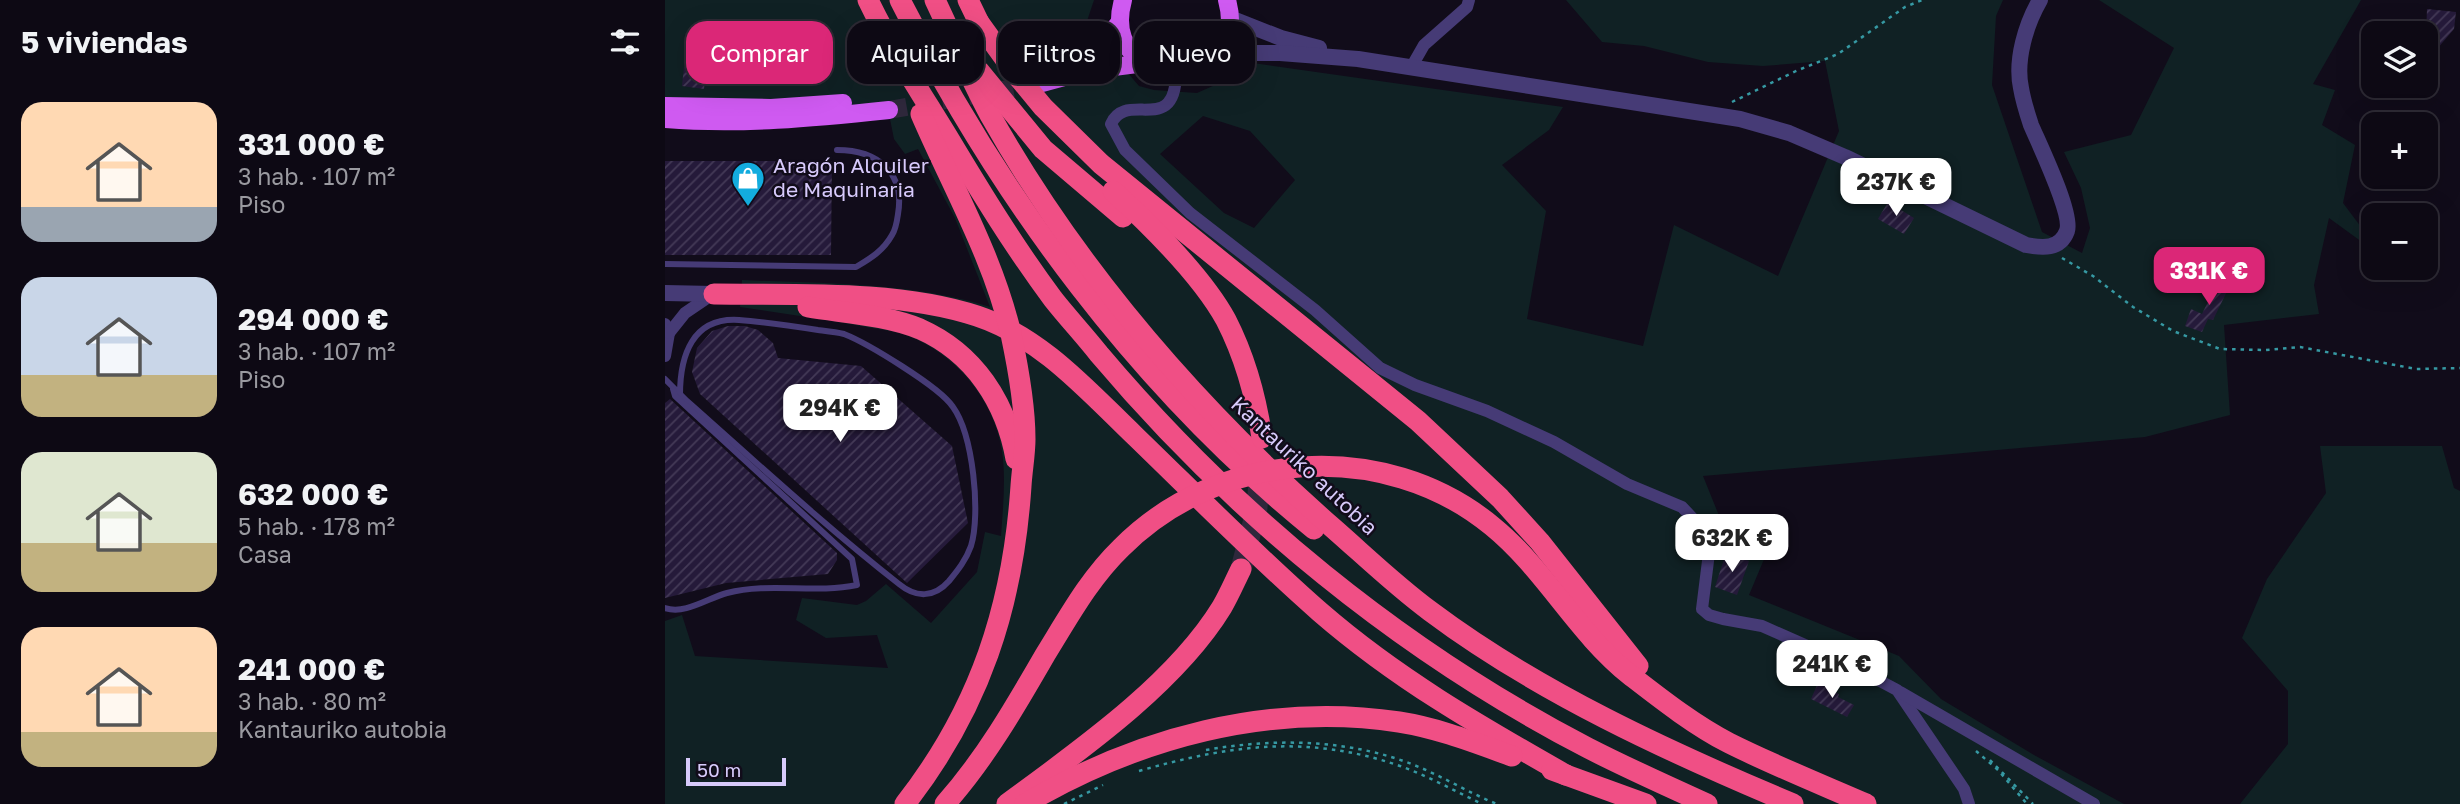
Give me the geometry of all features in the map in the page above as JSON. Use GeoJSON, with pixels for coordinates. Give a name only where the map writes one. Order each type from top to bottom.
{"type":"FeatureCollection","features":[{"type":"Feature","properties":{"kind":"highway"},"geometry":{"type":"LineString","coordinates":[[868,0],[879,21]]}},
{"type":"Feature","properties":{"kind":"highway"},"geometry":{"type":"LineString","coordinates":[[901,0],[930,57],[1010,191],[1076,282],[1152,373],[1232,457],[1285,506],[1345,555],[1430,611]]}},
{"type":"Feature","properties":{"kind":"highway","name":"Kantauriko autobia"},"geometry":{"type":"LineString","coordinates":[[935,0],[945,21]]}},
{"type":"Feature","properties":{"kind":"highway"},"geometry":{"type":"LineString","coordinates":[[973,10],[995,53],[1034,112],[1067,149],[1146,221],[1225,319],[1253,389],[1262,438]]}},
{"type":"Feature","properties":{"kind":"highway"},"geometry":{"type":"LineString","coordinates":[[973,10],[1019,78],[1043,107],[1101,164],[1407,412],[1500,498],[1540,542],[1625,651],[1677,709]]}},
{"type":"Feature","properties":{"kind":"highway"},"geometry":{"type":"LineString","coordinates":[[984,77],[1043,149],[1189,271]]}},
{"type":"Feature","properties":{"kind":"highway"},"geometry":{"type":"LineString","coordinates":[[905,804],[922,783],[955,729],[980,677],[996,632],[1009,587],[1017,541],[1025,438],[1011,334],[999,294],[908,84]]}},
{"type":"Feature","properties":{"kind":"highway"},"geometry":{"type":"LineString","coordinates":[[915,84],[989,206],[1054,300],[1136,398],[1214,480],[1395,630],[1464,675],[1587,748],[1707,804]]}},
{"type":"Feature","properties":{"kind":"highway","name":"Kantauriko autobia"},"geometry":{"type":"LineString","coordinates":[[975,84],[990,114],[1030,179],[1097,279],[1209,411],[1291,491],[1430,611],[1538,680],[1660,745],[1793,804]]}},
{"type":"Feature","properties":{"kind":"highway"},"geometry":{"type":"LineString","coordinates":[[714,294],[875,317],[919,329],[944,342],[968,361],[985,380],[999,402],[1013,440],[1021,488]]}},
{"type":"Feature","properties":{"kind":"highway"},"geometry":{"type":"LineString","coordinates":[[714,294],[900,300],[977,316],[1008,329],[1068,372],[1317,610],[1353,640],[1417,688],[1566,775]]}},
{"type":"Feature","properties":{"kind":"highway"},"geometry":{"type":"LineString","coordinates":[[945,804],[985,754],[1091,581],[1121,547],[1153,519],[1213,485],[1254,472],[1303,465],[1382,472],[1421,485],[1453,500],[1491,524],[1521,552],[1585,630],[1628,673],[1697,724],[1729,743],[1866,804]]}},
{"type":"Feature","properties":{"kind":"highway"},"geometry":{"type":"LineString","coordinates":[[1007,804],[1111,724],[1171,669],[1193,646],[1222,607],[1241,569]]}},
{"type":"Feature","properties":{"kind":"highway"},"geometry":{"type":"LineString","coordinates":[[1025,804],[1091,769],[1139,749],[1195,733],[1247,723],[1303,718],[1366,718],[1433,729],[1646,804]]}},
{"type":"Feature","properties":{"kind":"main road"},"geometry":{"type":"LineString","coordinates":[[1123,0],[1121,22],[1124,38],[1134,53]]}},
{"type":"Feature","properties":{"kind":"main road"},"geometry":{"type":"LineString","coordinates":[[1121,22],[1104,43],[1086,55],[1036,78],[1134,64]]}},
{"type":"Feature","properties":{"kind":"main road"},"geometry":{"type":"LineString","coordinates":[[665,106],[771,108],[889,104],[803,120],[719,122],[665,119]]}},
{"type":"Feature","properties":{"kind":"street"},"geometry":{"type":"LineString","coordinates":[[1412,66],[1424,45],[1467,7],[1469,0]]}},
{"type":"Feature","properties":{"kind":"street"},"geometry":{"type":"LineString","coordinates":[[1255,52],[1280,52],[1412,66],[1740,119],[1789,132],[2026,245],[2048,247],[2059,243],[2068,229],[2066,211],[2030,122],[2020,85],[2027,28],[2040,0]]}},
{"type":"Feature","properties":{"kind":"street"},"geometry":{"type":"LineString","coordinates":[[1229,9],[1281,38],[1359,59]]}},
{"type":"Feature","properties":{"kind":"street"},"geometry":{"type":"LineString","coordinates":[[1177,84],[1172,100],[1165,106],[1157,110],[1123,111],[1114,117],[1111,124],[1125,150],[1190,214],[1315,310],[1380,368],[1555,442],[1627,484],[1682,507],[1708,540],[1709,553],[1702,609],[1709,615],[1762,626],[1848,664],[2094,804]]}},
{"type":"Feature","properties":{"kind":"street"},"geometry":{"type":"LineString","coordinates":[[665,293],[714,294]]}},
{"type":"Feature","properties":{"kind":"street"},"geometry":{"type":"LineString","coordinates":[[666,352],[667,328],[714,294]]}},
{"type":"Feature","properties":{"kind":"street"},"geometry":{"type":"LineString","coordinates":[[1897,690],[1963,789],[1969,804]]}},
{"type":"Feature","properties":{"kind":"lane"},"geometry":{"type":"LineString","coordinates":[[665,264],[856,267],[877,255],[895,232],[900,203],[898,185],[889,169],[873,157],[849,150],[837,150]]}},
{"type":"Feature","properties":{"kind":"lane"},"geometry":{"type":"LineString","coordinates":[[665,379],[680,395],[838,534],[908,592],[923,596],[941,590],[964,563],[972,544],[975,516],[972,466],[964,428],[953,406],[933,385],[844,334],[735,319],[707,326],[691,339],[683,361],[680,395]]}},
{"type":"Feature","properties":{"kind":"lane"},"geometry":{"type":"LineString","coordinates":[[665,608],[679,610],[727,593],[759,589],[824,589],[857,584],[852,559],[675,396],[672,386]]}},
{"type":"Feature","properties":{"kind":"path"},"geometry":{"type":"LineString","coordinates":[[1710,114],[1747,94],[1838,54],[1905,7],[1922,0]]}},
{"type":"Feature","properties":{"kind":"path"},"geometry":{"type":"LineString","coordinates":[[2048,247],[2062,259],[2093,276],[2133,307],[2173,331],[2220,349],[2299,347],[2416,369],[2460,368]]}},
{"type":"Feature","properties":{"kind":"path"},"geometry":{"type":"LineString","coordinates":[[1482,804],[1403,767],[1351,751],[1317,747],[1235,748],[1134,770],[1187,753],[1240,744],[1322,744],[1355,749],[1414,765],[1497,804]]}},
{"type":"Feature","properties":{"kind":"path"},"geometry":{"type":"LineString","coordinates":[[1973,749],[1998,770],[2027,804]]}},
{"type":"Feature","properties":{"kind":"path"},"geometry":{"type":"LineString","coordinates":[[1056,804],[1111,780],[1064,804]]}},
{"type":"Feature","properties":{"kind":"shaded area"},"geometry":{"type":"Polygon","coordinates":[[[665,0],[1094,0],[1087,21],[998,21],[998,84],[1120,84],[1120,64],[1134,80],[1134,84],[1139,86],[1154,90],[1197,93],[1217,84],[1255,84],[1255,63],[1563,107],[1549,130],[1502,165],[1546,211],[1527,319],[1643,346],[1674,225],[1778,276],[1839,131],[1825,61],[1763,66],[1708,62],[1644,46],[1602,42],[1566,0],[2003,0],[1996,16],[1992,85],[2042,232],[2082,253],[2090,228],[2081,188],[2064,152],[2131,135],[2174,48],[2099,0],[2361,0],[2313,84],[2335,90],[2322,125],[2355,145],[2343,203],[2361,227],[2361,241],[2329,218],[2314,285],[2319,314],[2224,325],[2230,415],[2145,437],[1703,476],[1722,523],[1778,526],[1749,595],[1899,656],[1941,699],[2034,755],[2124,804],[665,804],[665,621],[682,615],[695,656],[888,668],[877,635],[826,638],[796,620],[802,598],[857,605],[886,584],[931,623],[977,572],[985,532],[1001,536],[1004,482],[1002,451],[997,431],[980,395],[954,365],[938,352],[903,334],[740,307],[742,280],[898,289],[990,307],[955,218],[918,149],[905,154],[894,139],[890,119],[831,124],[665,123],[665,0]],[[1203,116],[1160,154],[1224,213],[1254,228],[1295,180],[1250,131],[1203,116]]]}},
{"type":"Feature","properties":{"kind":"shaded area"},"geometry":{"type":"Polygon","coordinates":[[[2320,446],[2442,446],[2454,488],[2460,491],[2460,804],[2240,804],[2288,744],[2288,691],[2242,638],[2267,579],[2326,493],[2320,446]]]}},
{"type":"Feature","properties":{"kind":"building"},"geometry":{"type":"Polygon","coordinates":[[[2427,9],[2456,12],[2454,29],[2438,48],[2438,21],[2427,21],[2427,9]]]}},
{"type":"Feature","properties":{"kind":"building"},"geometry":{"type":"Polygon","coordinates":[[[684,67],[686,84],[704,84],[704,89],[682,86],[684,67]]]}},
{"type":"Feature","properties":{"kind":"building","name":"Aragón Alquiler de Maquinaria"},"geometry":{"type":"Polygon","coordinates":[[[665,161],[832,161],[831,255],[665,255],[665,161]]]}},
{"type":"Feature","properties":{"kind":"building"},"geometry":{"type":"Polygon","coordinates":[[[1888,202],[1914,218],[1904,234],[1878,219],[1888,202]]]}},
{"type":"Feature","properties":{"kind":"building"},"geometry":{"type":"Polygon","coordinates":[[[2220,277],[2232,281],[2213,320],[2208,319],[2202,332],[2185,326],[2191,309],[2202,314],[2220,277]]]}},
{"type":"Feature","properties":{"kind":"building"},"geometry":{"type":"Polygon","coordinates":[[[728,326],[745,326],[758,330],[773,343],[778,358],[861,366],[952,446],[968,523],[907,583],[700,394],[692,372],[697,348],[712,331],[728,326]]]}},
{"type":"Feature","properties":{"kind":"building"},"geometry":{"type":"Polygon","coordinates":[[[670,399],[837,553],[837,560],[828,574],[726,583],[665,598],[665,403],[670,399]]]}},
{"type":"Feature","properties":{"kind":"building"},"geometry":{"type":"Polygon","coordinates":[[[1726,553],[1749,561],[1737,595],[1715,587],[1726,553]]]}},
{"type":"Feature","properties":{"kind":"building"},"geometry":{"type":"Polygon","coordinates":[[[1818,683],[1854,705],[1847,717],[1811,699],[1818,683]]]}},
{"type":"Feature","properties":{"kind":"tunnel"},"geometry":{"type":"LineString","coordinates":[[889,110],[1037,84]]}},
{"type":"Feature","properties":{"kind":"tunnel"},"geometry":{"type":"LineString","coordinates":[[1241,569],[1257,508],[1260,468]]}},
{"type":"Feature","properties":{"kind":"place","name":"Aragón Alquiler de Maquinaria"},"geometry":{"type":"Point","coordinates":[748,208]}}]}
